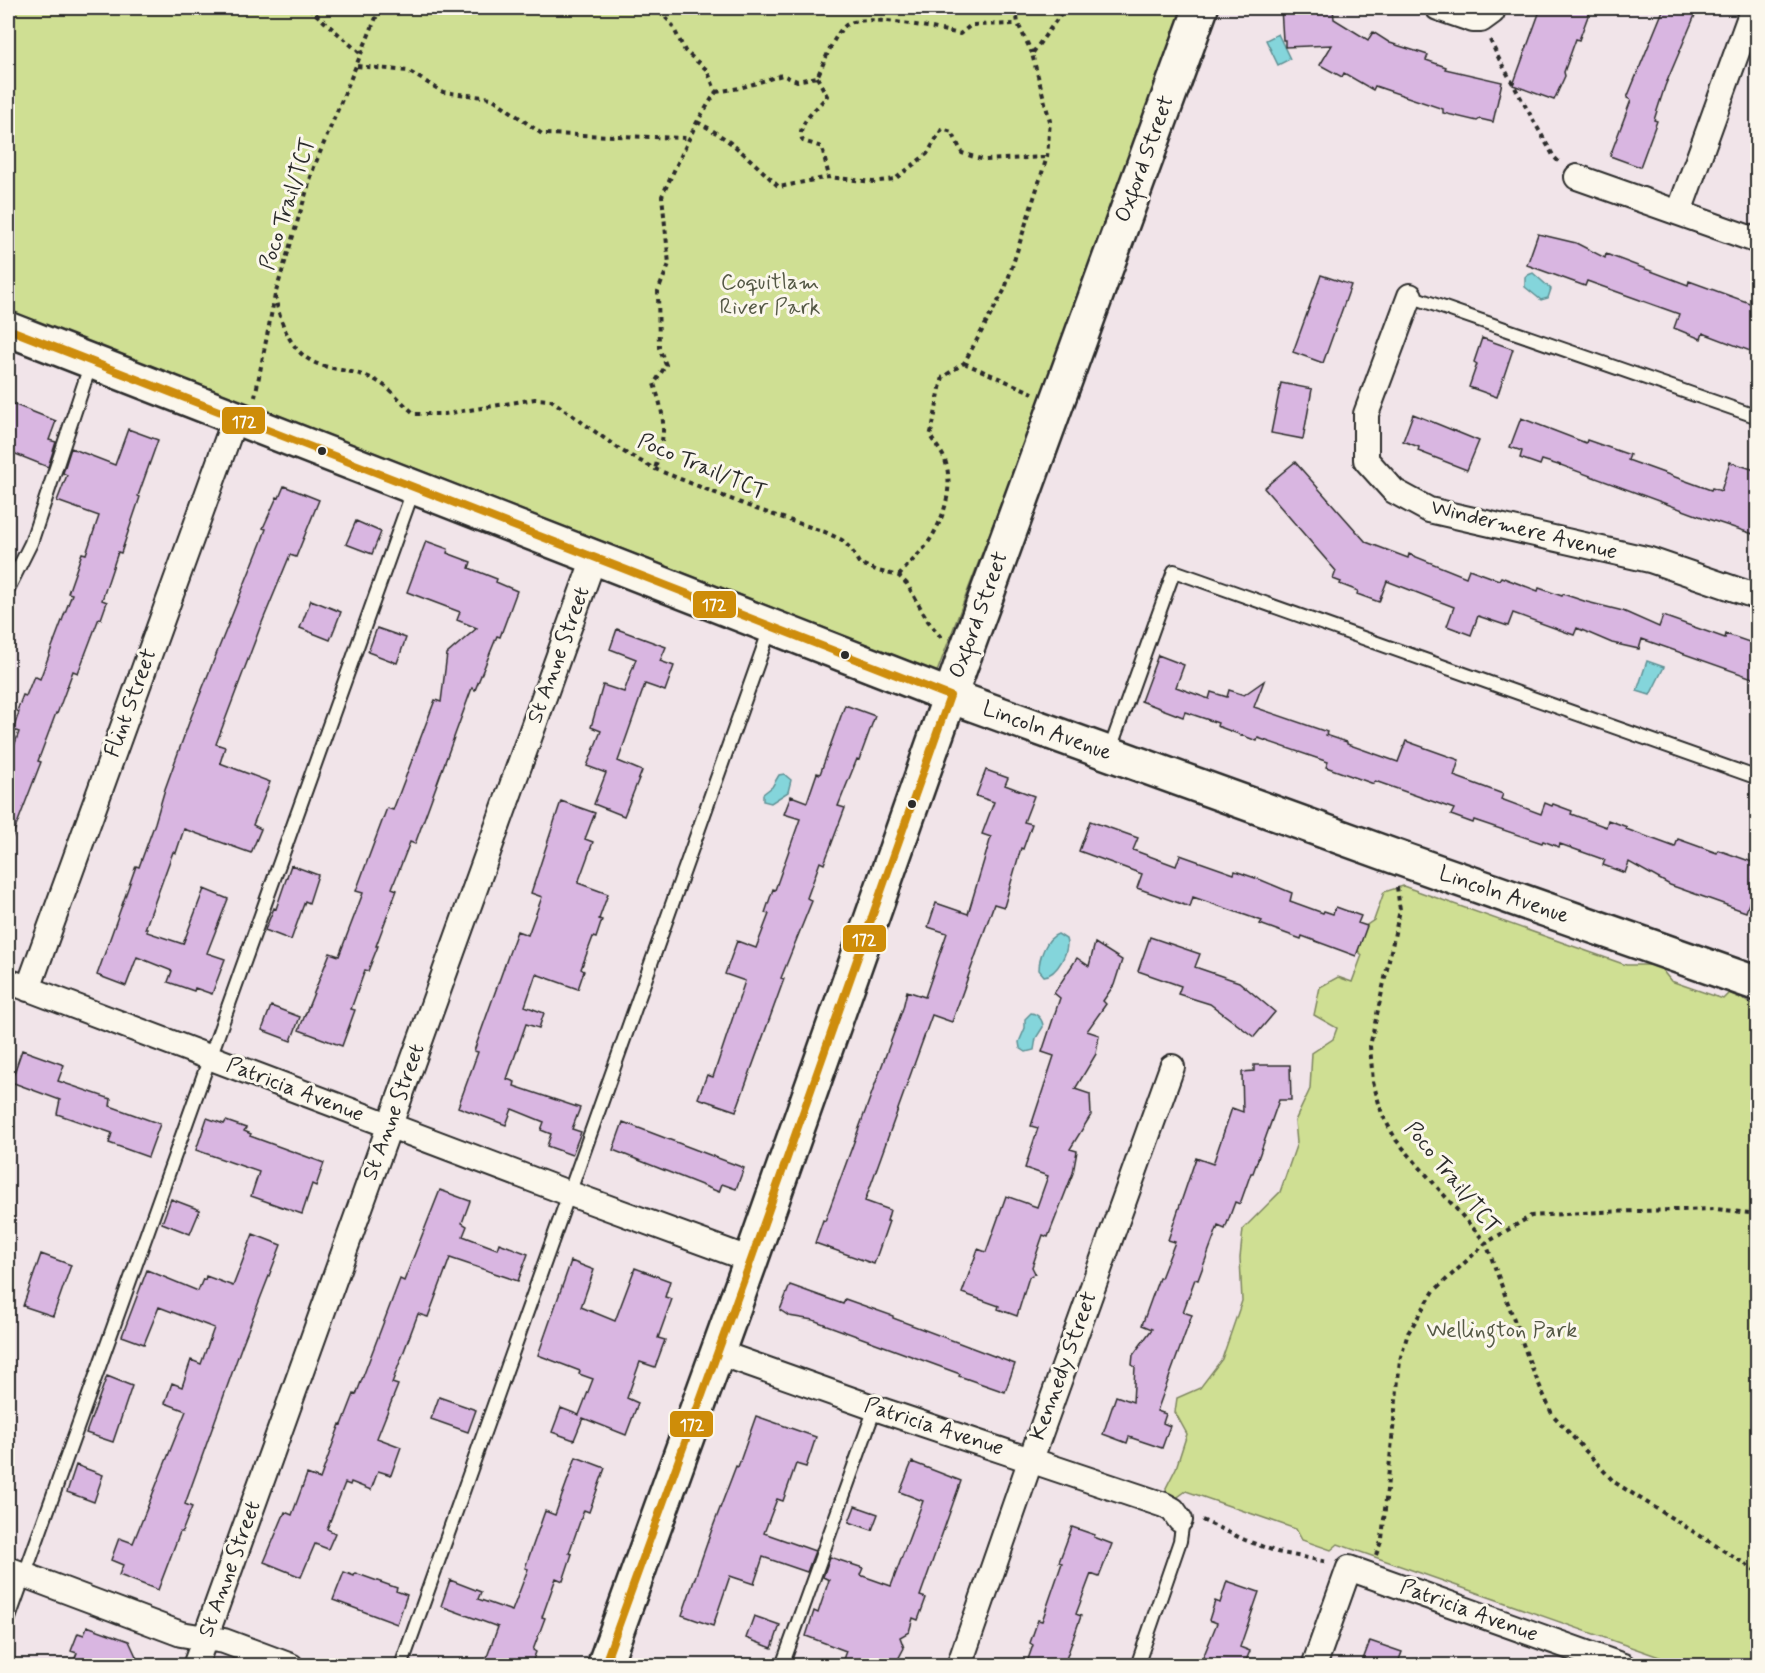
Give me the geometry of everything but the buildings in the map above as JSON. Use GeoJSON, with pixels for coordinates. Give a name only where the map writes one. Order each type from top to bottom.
{"type":"FeatureCollection","features":[{"type":"Feature","properties":{"kind":"main road","name":"Oxford Street"},"geometry":{"type":"LineString","coordinates":[[604,1665],[751,1260],[950,696],[1201,8]]}},
{"type":"Feature","properties":{"kind":"main road","name":"Lincoln Avenue"},"geometry":{"type":"LineString","coordinates":[[8,329],[950,696],[1758,984]]}},
{"type":"Feature","properties":{"kind":"street"},"geometry":{"type":"LineString","coordinates":[[1438,8],[1473,20],[1487,14]]}},
{"type":"Feature","properties":{"kind":"street"},"geometry":{"type":"LineString","coordinates":[[1679,212],[1753,8]]}},
{"type":"Feature","properties":{"kind":"street"},"geometry":{"type":"LineString","coordinates":[[1577,177],[1758,241]]}},
{"type":"Feature","properties":{"kind":"street","name":"Windermere Avenue"},"geometry":{"type":"LineString","coordinates":[[1410,296],[1366,414],[1366,460],[1394,491],[1429,510],[1650,560],[1758,597]]}},
{"type":"Feature","properties":{"kind":"street","name":"Flint Street"},"geometry":{"type":"LineString","coordinates":[[18,985],[235,418]]}},
{"type":"Feature","properties":{"kind":"street","name":"St Anne Street"},"geometry":{"type":"LineString","coordinates":[[195,1665],[594,558]]}},
{"type":"Feature","properties":{"kind":"street","name":"Patricia Avenue"},"geometry":{"type":"LineString","coordinates":[[18,985],[751,1260]]}},
{"type":"Feature","properties":{"kind":"street","name":"Kennedy Street"},"geometry":{"type":"LineString","coordinates":[[959,1665],[1030,1459],[1172,1067]]}},
{"type":"Feature","properties":{"kind":"street","name":"Patricia Avenue"},"geometry":{"type":"LineString","coordinates":[[717,1352],[875,1408],[1164,1505],[1173,1510],[1180,1520]]}},
{"type":"Feature","properties":{"kind":"street"},"geometry":{"type":"LineString","coordinates":[[16,1572],[181,1635],[224,1641],[291,1665]]}},
{"type":"Feature","properties":{"kind":"street"},"geometry":{"type":"LineString","coordinates":[[1314,1665],[1359,1572]]}},
{"type":"Feature","properties":{"kind":"street","name":"Patricia Avenue"},"geometry":{"type":"LineString","coordinates":[[1359,1572],[1623,1665]]}},
{"type":"Feature","properties":{"kind":"lane"},"geometry":{"type":"LineString","coordinates":[[1410,296],[1758,417]]}},
{"type":"Feature","properties":{"kind":"lane"},"geometry":{"type":"LineString","coordinates":[[8,589],[31,543],[92,362]]}},
{"type":"Feature","properties":{"kind":"lane"},"geometry":{"type":"LineString","coordinates":[[8,1621],[16,1572],[209,1057],[414,488]]}},
{"type":"Feature","properties":{"kind":"lane"},"geometry":{"type":"LineString","coordinates":[[1108,753],[1174,571],[1758,778]]}},
{"type":"Feature","properties":{"kind":"lane"},"geometry":{"type":"LineString","coordinates":[[401,1665],[770,627]]}},
{"type":"Feature","properties":{"kind":"lane"},"geometry":{"type":"LineString","coordinates":[[782,1665],[875,1408]]}},
{"type":"Feature","properties":{"kind":"lane"},"geometry":{"type":"LineString","coordinates":[[1137,1665],[1180,1541],[1182,1527],[1180,1520]]}},
{"type":"Feature","properties":{"kind":"path"},"geometry":{"type":"LineString","coordinates":[[309,8],[361,54]]}},
{"type":"Feature","properties":{"kind":"path","name":"Poco Trail/TCT"},"geometry":{"type":"LineString","coordinates":[[380,8],[314,167],[275,295],[278,316],[288,337],[308,359],[322,366],[369,377],[379,382],[388,387],[415,414],[445,414],[544,398],[562,407],[622,451],[654,469],[756,509],[825,532],[842,540],[859,562],[868,568],[898,576]]}},
{"type":"Feature","properties":{"kind":"path"},"geometry":{"type":"LineString","coordinates":[[651,8],[657,9],[671,23],[685,51],[707,70],[716,92]]}},
{"type":"Feature","properties":{"kind":"path"},"geometry":{"type":"LineString","coordinates":[[946,644],[928,621],[907,584],[898,576],[923,549],[938,527],[949,491],[944,458],[930,436],[943,377],[964,363],[1005,289],[1047,158],[1050,121],[1032,54],[1018,24],[1016,8]]}},
{"type":"Feature","properties":{"kind":"path"},"geometry":{"type":"LineString","coordinates":[[1032,54],[1065,8]]}},
{"type":"Feature","properties":{"kind":"path"},"geometry":{"type":"LineString","coordinates":[[1487,14],[1499,59],[1554,158],[1577,177]]}},
{"type":"Feature","properties":{"kind":"path"},"geometry":{"type":"LineString","coordinates":[[817,77],[837,34],[848,24],[862,20],[908,23],[960,34],[971,25],[1018,24]]}},
{"type":"Feature","properties":{"kind":"path"},"geometry":{"type":"LineString","coordinates":[[357,66],[408,71],[443,92],[492,98],[542,134],[689,138]]}},
{"type":"Feature","properties":{"kind":"path"},"geometry":{"type":"LineString","coordinates":[[654,469],[663,443],[663,412],[654,384],[666,365],[659,348],[658,291],[669,264],[662,195],[697,122],[716,92],[740,88],[782,75],[797,81],[817,77]]}},
{"type":"Feature","properties":{"kind":"path"},"geometry":{"type":"LineString","coordinates":[[817,77],[827,96],[801,126],[800,136],[803,141],[822,147],[829,177]]}},
{"type":"Feature","properties":{"kind":"path"},"geometry":{"type":"LineString","coordinates":[[697,122],[717,132],[739,149],[779,187],[829,177],[873,182],[895,179],[927,154],[942,129],[952,132],[962,153],[984,160],[1047,158]]}},
{"type":"Feature","properties":{"kind":"path"},"geometry":{"type":"LineString","coordinates":[[235,418],[256,396],[275,295]]}},
{"type":"Feature","properties":{"kind":"path"},"geometry":{"type":"LineString","coordinates":[[964,363],[1056,403]]}},
{"type":"Feature","properties":{"kind":"path","name":"Poco Trail/TCT"},"geometry":{"type":"LineString","coordinates":[[1396,876],[1400,910],[1370,1046],[1373,1082],[1383,1114],[1396,1140],[1486,1243],[1531,1366],[1552,1414],[1614,1482],[1758,1572]]}},
{"type":"Feature","properties":{"kind":"path"},"geometry":{"type":"LineString","coordinates":[[1180,1520],[1202,1520],[1277,1552],[1359,1572],[1382,1539],[1400,1360],[1408,1333],[1434,1291],[1486,1243],[1531,1216],[1716,1209],[1758,1214]]}},
{"type":"Feature","properties":{"kind":"green space","name":"Coquitlam River Park"},"geometry":{"type":"Polygon","coordinates":[[[8,8],[1187,8],[1040,399],[1031,445],[1019,482],[999,508],[937,672],[820,626],[807,632],[784,622],[774,608],[172,374],[129,369],[8,319],[8,8]]]}},
{"type":"Feature","properties":{"kind":"green space","name":"Wellington Park"},"geometry":{"type":"Polygon","coordinates":[[[1403,886],[1626,965],[1658,965],[1671,981],[1723,999],[1729,993],[1757,1006],[1757,1665],[1682,1665],[1338,1544],[1331,1550],[1302,1540],[1296,1529],[1186,1491],[1175,1499],[1167,1497],[1166,1488],[1176,1468],[1187,1434],[1175,1412],[1177,1398],[1200,1388],[1222,1359],[1242,1301],[1240,1258],[1243,1229],[1280,1192],[1297,1143],[1295,1121],[1310,1089],[1312,1053],[1333,1039],[1337,1028],[1314,1015],[1320,987],[1338,977],[1352,982],[1362,955],[1356,949],[1358,931],[1374,920],[1384,892],[1403,886]]]}},
{"type":"Feature","properties":{"kind":"water"},"geometry":{"type":"Polygon","coordinates":[[[1278,34],[1290,59],[1278,65],[1266,40],[1278,34]]]}},
{"type":"Feature","properties":{"kind":"water"},"geometry":{"type":"Polygon","coordinates":[[[1533,273],[1551,289],[1548,298],[1541,300],[1525,287],[1525,278],[1533,273]]]}},
{"type":"Feature","properties":{"kind":"water"},"geometry":{"type":"Polygon","coordinates":[[[1647,661],[1664,667],[1650,695],[1637,691],[1647,661]]]}},
{"type":"Feature","properties":{"kind":"water"},"geometry":{"type":"Polygon","coordinates":[[[784,774],[791,780],[788,792],[771,803],[763,801],[763,794],[772,787],[779,775],[784,774]]]}},
{"type":"Feature","properties":{"kind":"water"},"geometry":{"type":"Polygon","coordinates":[[[1058,934],[1066,939],[1064,956],[1058,967],[1049,975],[1044,976],[1039,970],[1042,954],[1050,940],[1058,934]]]}},
{"type":"Feature","properties":{"kind":"water"},"geometry":{"type":"Polygon","coordinates":[[[1031,1013],[1040,1018],[1043,1027],[1036,1038],[1034,1050],[1026,1052],[1020,1048],[1019,1042],[1025,1028],[1025,1019],[1031,1013]]]}},
{"type":"Feature","properties":{"kind":"transit line","name":"172"},"geometry":{"type":"LineString","coordinates":[[8,329],[950,696]]}},
{"type":"Feature","properties":{"kind":"transit line","name":"172"},"geometry":{"type":"LineString","coordinates":[[604,1666],[751,1260],[950,696]]}}]}
